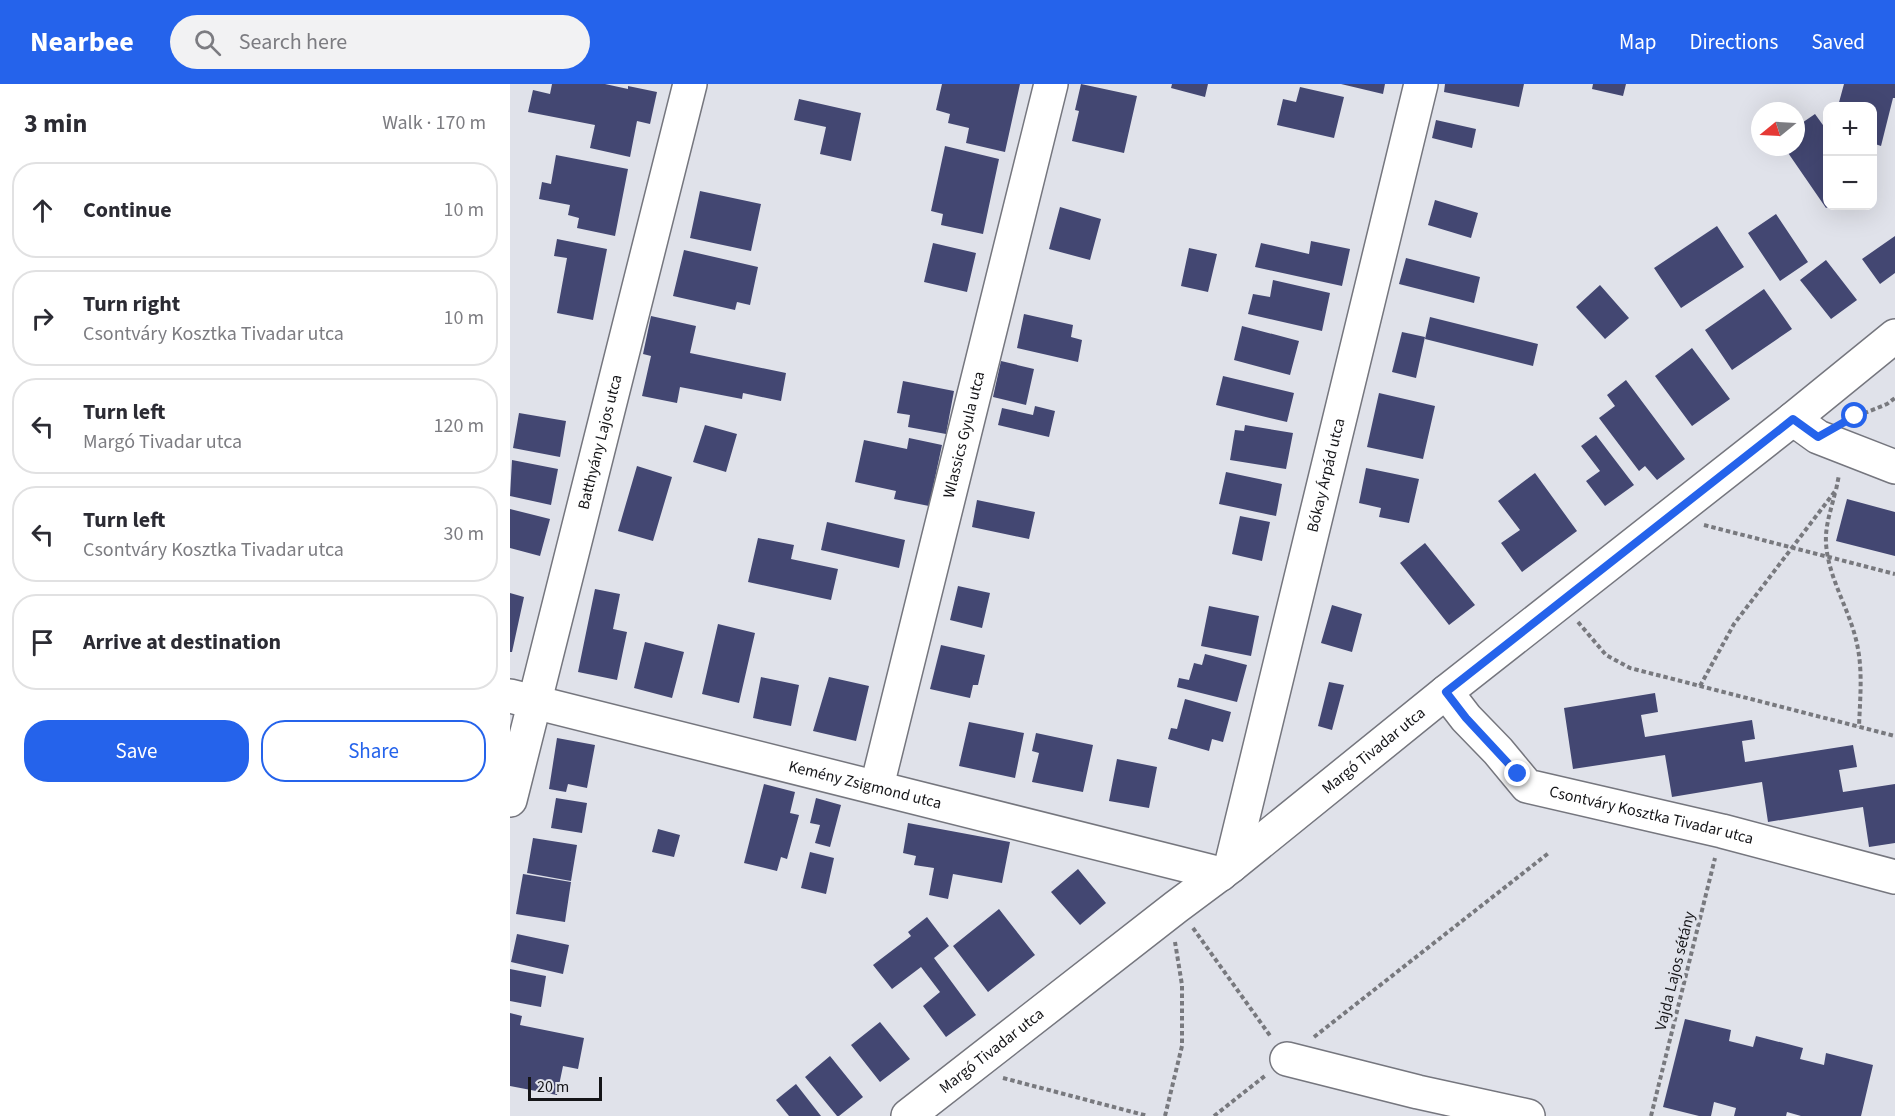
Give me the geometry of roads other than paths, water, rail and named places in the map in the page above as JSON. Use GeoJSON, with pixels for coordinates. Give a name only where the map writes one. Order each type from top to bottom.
{"type":"FeatureCollection","features":[{"type":"Feature","properties":{"kind":"street","name":"Batthyány Lajos utca"},"geometry":{"type":"LineString","coordinates":[[510,800],[522,698],[690,84]]}},
{"type":"Feature","properties":{"kind":"street","name":"Wlassics Gyula utca"},"geometry":{"type":"LineString","coordinates":[[877,786],[1051,84]]}},
{"type":"Feature","properties":{"kind":"street","name":"Bókay Árpád utca"},"geometry":{"type":"LineString","coordinates":[[1226,870],[1421,84]]}},
{"type":"Feature","properties":{"kind":"street","name":"Margó Tivadar utca"},"geometry":{"type":"LineString","coordinates":[[908,1116],[1226,870],[1562,601],[1819,435],[1895,336]]}},
{"type":"Feature","properties":{"kind":"street"},"geometry":{"type":"LineString","coordinates":[[1819,435],[1895,467]]}},
{"type":"Feature","properties":{"kind":"street","name":"Csontváry Kosztka Tivadar utca"},"geometry":{"type":"LineString","coordinates":[[1446,692],[1466,718],[1527,786],[1722,831],[1895,877]]}},
{"type":"Feature","properties":{"kind":"street","name":"Kemény Zsigmond utca"},"geometry":{"type":"LineString","coordinates":[[522,698],[827,776],[1226,870]]}},
{"type":"Feature","properties":{"kind":"street"},"geometry":{"type":"LineString","coordinates":[[1287,1059],[1415,1104],[1528,1116]]}}]}
